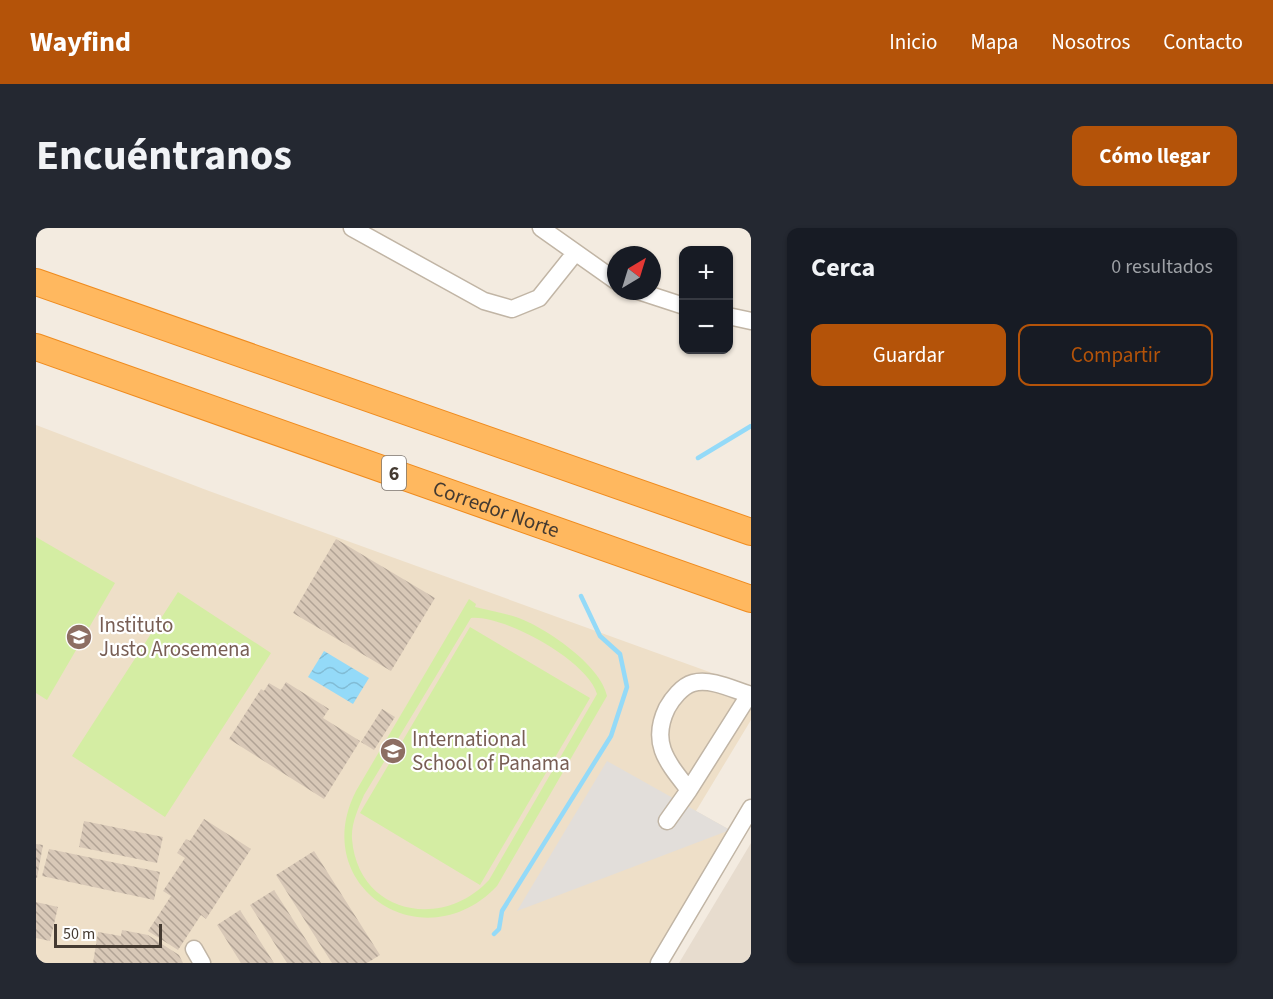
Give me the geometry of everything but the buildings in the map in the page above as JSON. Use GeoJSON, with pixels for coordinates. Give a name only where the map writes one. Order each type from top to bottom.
{"type":"FeatureCollection","features":[{"type":"Feature","properties":{"kind":"highway"},"geometry":{"type":"LineString","coordinates":[[36,282],[751,532]]}},
{"type":"Feature","properties":{"kind":"highway","name":"Corredor Norte"},"geometry":{"type":"LineString","coordinates":[[36,347],[751,599]]}},
{"type":"Feature","properties":{"kind":"street"},"geometry":{"type":"LineString","coordinates":[[352,228],[484,301],[512,309],[539,298],[575,254]]}},
{"type":"Feature","properties":{"kind":"street"},"geometry":{"type":"LineString","coordinates":[[541,228],[607,275]]}},
{"type":"Feature","properties":{"kind":"street"},"geometry":{"type":"LineString","coordinates":[[661,298],[679,304]]}},
{"type":"Feature","properties":{"kind":"street"},"geometry":{"type":"LineString","coordinates":[[733,317],[751,321]]}},
{"type":"Feature","properties":{"kind":"street"},"geometry":{"type":"LineString","coordinates":[[668,821],[689,790],[750,695],[717,684],[693,683],[672,698],[658,726],[661,747],[673,770],[689,790]]}},
{"type":"Feature","properties":{"kind":"street"},"geometry":{"type":"LineString","coordinates":[[659,963],[744,834],[751,808]]}},
{"type":"Feature","properties":{"kind":"shaded area","name":"International School of Panama"},"geometry":{"type":"Polygon","coordinates":[[[36,425],[209,491],[751,687],[751,720],[696,811],[730,830],[651,963],[36,963],[36,425]]]}},
{"type":"Feature","properties":{"kind":"shaded area"},"geometry":{"type":"Polygon","coordinates":[[[607,761],[730,830],[517,911],[607,761]]]}},
{"type":"Feature","properties":{"kind":"shaded area"},"geometry":{"type":"Polygon","coordinates":[[[751,843],[751,963],[679,963],[751,843]]]}},
{"type":"Feature","properties":{"kind":"green space"},"geometry":{"type":"Polygon","coordinates":[[[36,537],[115,583],[47,700],[36,693],[36,537]]]}},
{"type":"Feature","properties":{"kind":"green space"},"geometry":{"type":"Polygon","coordinates":[[[178,592],[271,653],[165,817],[72,756],[178,592]]]}},
{"type":"Feature","properties":{"kind":"green space"},"geometry":{"type":"Polygon","coordinates":[[[469,599],[476,604],[475,607],[516,617],[542,629],[583,660],[603,684],[607,696],[497,886],[468,908],[437,917],[407,915],[381,903],[360,884],[347,857],[345,826],[356,791],[469,599]],[[471,618],[364,795],[357,811],[352,839],[358,864],[369,884],[386,898],[405,907],[427,909],[449,906],[470,896],[489,880],[597,694],[590,681],[578,668],[543,642],[504,624],[471,618]]]}},
{"type":"Feature","properties":{"kind":"green space"},"geometry":{"type":"Polygon","coordinates":[[[470,627],[590,698],[480,885],[360,813],[470,627]]]}},
{"type":"Feature","properties":{"kind":"water"},"geometry":{"type":"Polygon","coordinates":[[[324,651],[369,678],[353,704],[308,677],[324,651]]]}},
{"type":"Feature","properties":{"kind":"waterway"},"geometry":{"type":"LineString","coordinates":[[698,458],[751,426]]}},
{"type":"Feature","properties":{"kind":"waterway"},"geometry":{"type":"LineString","coordinates":[[494,934],[499,929],[502,911],[611,736],[627,687],[620,654],[600,636],[581,596]]}},
{"type":"Feature","properties":{"kind":"place","name":"Instituto Justo Arosemena"},"geometry":{"type":"Point","coordinates":[79,637]}},
{"type":"Feature","properties":{"kind":"place","name":"International School of Panama"},"geometry":{"type":"Point","coordinates":[393,751]}}]}
